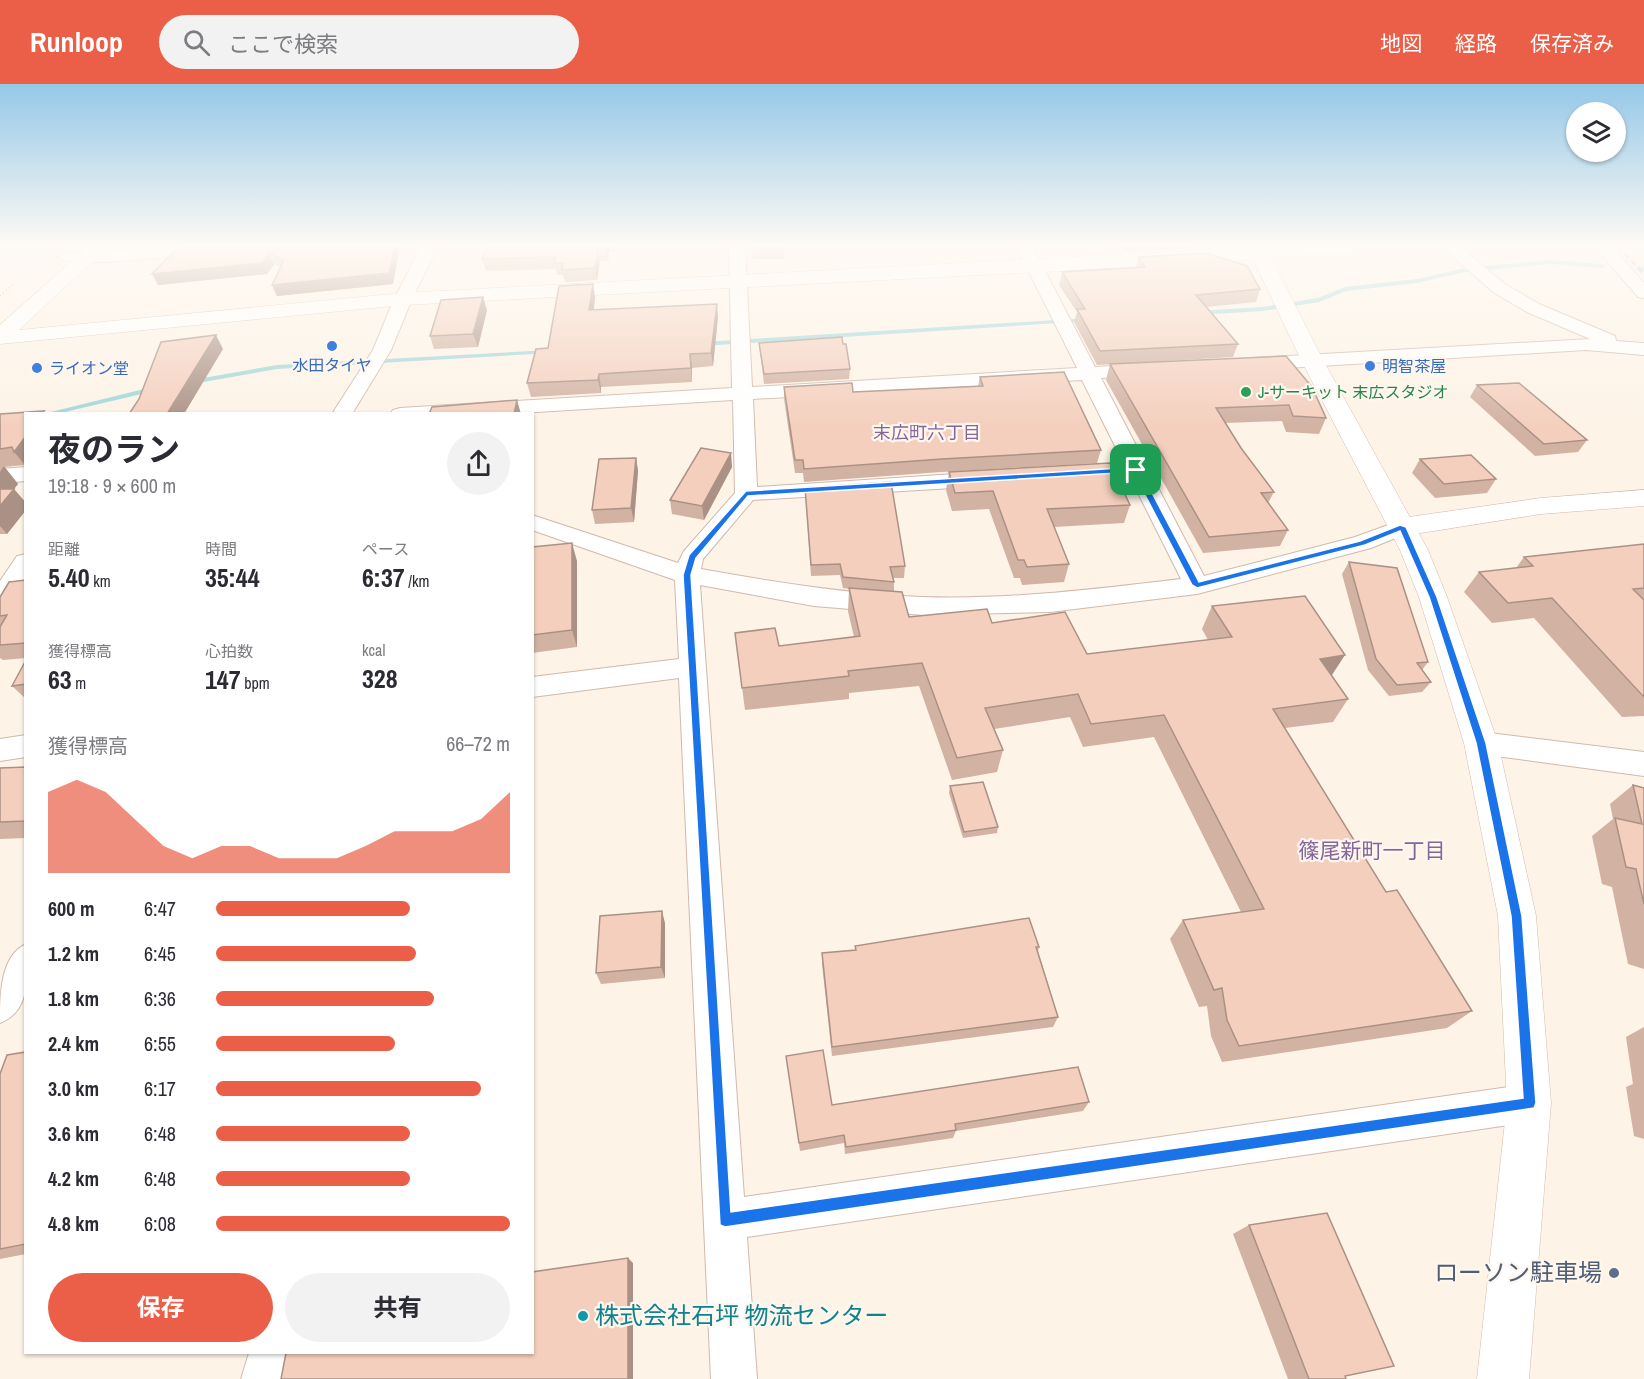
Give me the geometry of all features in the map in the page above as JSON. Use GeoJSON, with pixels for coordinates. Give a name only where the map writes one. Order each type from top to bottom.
{"type":"FeatureCollection","features":[{"type":"Feature","properties":{"kind":"street"},"geometry":{"type":"LineString","coordinates":[[0,337],[30,306]]}},
{"type":"Feature","properties":{"kind":"street"},"geometry":{"type":"LineString","coordinates":[[0,337],[324,306]]}},
{"type":"Feature","properties":{"kind":"street"},"geometry":{"type":"LineString","coordinates":[[343,412],[377,357],[400,306]]}},
{"type":"Feature","properties":{"kind":"street"},"geometry":{"type":"LineString","coordinates":[[734,1379],[687,575],[692,557],[746,494],[740,306]]}},
{"type":"Feature","properties":{"kind":"street"},"geometry":{"type":"LineString","coordinates":[[1055,306],[1136,470],[1197,585]]}},
{"type":"Feature","properties":{"kind":"street"},"geometry":{"type":"LineString","coordinates":[[1286,306],[1312,360],[1402,527],[1433,597],[1481,743],[1517,916],[1529,1103],[1503,1379]]}},
{"type":"Feature","properties":{"kind":"street"},"geometry":{"type":"LineString","coordinates":[[1530,306],[1636,349],[1644,365]]}},
{"type":"Feature","properties":{"kind":"street"},"geometry":{"type":"LineString","coordinates":[[1238,364],[1586,344],[1636,349]]}},
{"type":"Feature","properties":{"kind":"street"},"geometry":{"type":"LineString","coordinates":[[433,412],[1170,369]]}},
{"type":"Feature","properties":{"kind":"street"},"geometry":{"type":"LineString","coordinates":[[1053,475],[1136,470]]}},
{"type":"Feature","properties":{"kind":"street"},"geometry":{"type":"LineString","coordinates":[[0,476],[24,474]]}},
{"type":"Feature","properties":{"kind":"street"},"geometry":{"type":"LineString","coordinates":[[746,494],[1006,478]]}},
{"type":"Feature","properties":{"kind":"street"},"geometry":{"type":"LineString","coordinates":[[534,523],[687,575],[814,597],[923,606],[1050,603],[1197,585],[1363,543],[1402,527],[1541,506],[1644,498]]}},
{"type":"Feature","properties":{"kind":"street"},"geometry":{"type":"LineString","coordinates":[[0,599],[24,565]]}},
{"type":"Feature","properties":{"kind":"street"},"geometry":{"type":"LineString","coordinates":[[534,687],[692,667]]}},
{"type":"Feature","properties":{"kind":"street"},"geometry":{"type":"LineString","coordinates":[[1481,743],[1644,764]]}},
{"type":"Feature","properties":{"kind":"street"},"geometry":{"type":"LineString","coordinates":[[0,750],[24,746]]}},
{"type":"Feature","properties":{"kind":"street"},"geometry":{"type":"LineString","coordinates":[[0,1006],[24,964]]}},
{"type":"Feature","properties":{"kind":"street"},"geometry":{"type":"LineString","coordinates":[[725,1220],[1529,1103]]}},
{"type":"Feature","properties":{"kind":"street"},"geometry":{"type":"LineString","coordinates":[[264,1379],[271,1354]]}},
{"type":"Feature","properties":{"kind":"building"},"geometry":{"type":"Polygon","coordinates":[[[439,306],[480,306],[473,334],[430,336],[439,306]]]}},
{"type":"Feature","properties":{"kind":"building"},"geometry":{"type":"Polygon","coordinates":[[[555,306],[590,306],[589,310],[717,306],[711,353],[690,354],[691,368],[599,374],[598,380],[527,383],[536,349],[548,348],[555,306]]]}},
{"type":"Feature","properties":{"kind":"building"},"geometry":{"type":"Polygon","coordinates":[[[1083,306],[1206,306],[1238,344],[1100,351],[1077,309],[1085,309],[1083,306]]]}},
{"type":"Feature","properties":{"kind":"building"},"geometry":{"type":"Polygon","coordinates":[[[216,335],[168,412],[130,412],[139,399],[161,342],[216,335]]]}},
{"type":"Feature","properties":{"kind":"building"},"geometry":{"type":"Polygon","coordinates":[[[842,337],[843,344],[846,344],[850,369],[764,374],[759,343],[842,337]]]}},
{"type":"Feature","properties":{"kind":"building"},"geometry":{"type":"Polygon","coordinates":[[[1286,356],[1312,387],[1326,418],[1293,416],[1289,405],[1216,408],[1241,448],[1274,492],[1261,493],[1288,530],[1209,537],[1110,364],[1286,356]]]}},
{"type":"Feature","properties":{"kind":"building"},"geometry":{"type":"Polygon","coordinates":[[[1064,372],[1101,450],[804,469],[803,460],[795,460],[784,387],[852,383],[853,392],[983,386],[980,377],[1064,372]]]}},
{"type":"Feature","properties":{"kind":"building"},"geometry":{"type":"Polygon","coordinates":[[[1519,383],[1587,440],[1544,444],[1477,385],[1519,383]]]}},
{"type":"Feature","properties":{"kind":"building"},"geometry":{"type":"Polygon","coordinates":[[[517,400],[514,412],[430,412],[432,407],[517,400]]]}},
{"type":"Feature","properties":{"kind":"building"},"geometry":{"type":"Polygon","coordinates":[[[24,412],[24,439],[14,452],[12,447],[0,449],[0,414],[24,412]]]}},
{"type":"Feature","properties":{"kind":"building"},"geometry":{"type":"Polygon","coordinates":[[[701,448],[731,453],[702,506],[670,500],[701,448]]]}},
{"type":"Feature","properties":{"kind":"building"},"geometry":{"type":"Polygon","coordinates":[[[1471,455],[1496,479],[1444,484],[1420,459],[1471,455]]]}},
{"type":"Feature","properties":{"kind":"building"},"geometry":{"type":"Polygon","coordinates":[[[636,458],[631,508],[592,510],[599,459],[636,458]]]}},
{"type":"Feature","properties":{"kind":"building"},"geometry":{"type":"Polygon","coordinates":[[[1110,463],[1130,505],[1047,509],[1069,564],[1027,567],[1024,560],[1018,560],[993,491],[955,493],[949,472],[1110,463]]]}},
{"type":"Feature","properties":{"kind":"building"},"geometry":{"type":"Polygon","coordinates":[[[891,482],[905,566],[890,567],[894,582],[843,577],[840,564],[811,565],[805,488],[891,482]]]}},
{"type":"Feature","properties":{"kind":"building"},"geometry":{"type":"Polygon","coordinates":[[[0,489],[14,489],[0,506],[0,489]]]}},
{"type":"Feature","properties":{"kind":"building"},"geometry":{"type":"Polygon","coordinates":[[[572,543],[572,630],[534,635],[534,547],[572,543]]]}},
{"type":"Feature","properties":{"kind":"building"},"geometry":{"type":"Polygon","coordinates":[[[1644,544],[1644,588],[1633,589],[1644,600],[1644,697],[1552,598],[1508,603],[1479,572],[1533,566],[1524,557],[1644,544]]]}},
{"type":"Feature","properties":{"kind":"building"},"geometry":{"type":"Polygon","coordinates":[[[1349,562],[1397,568],[1428,662],[1417,663],[1431,682],[1397,685],[1376,659],[1349,562]]]}},
{"type":"Feature","properties":{"kind":"building"},"geometry":{"type":"Polygon","coordinates":[[[24,580],[24,643],[0,645],[0,627],[7,615],[0,616],[0,597],[9,582],[24,580]]]}},
{"type":"Feature","properties":{"kind":"building"},"geometry":{"type":"Polygon","coordinates":[[[849,588],[902,592],[909,617],[987,609],[992,623],[1065,612],[1087,654],[1232,637],[1212,606],[1305,596],[1345,655],[1320,659],[1348,699],[1273,709],[1386,892],[1397,890],[1472,1011],[1239,1046],[1227,1020],[1222,988],[1214,990],[1183,920],[1264,909],[1164,715],[1091,724],[1078,694],[985,708],[1003,750],[957,758],[922,663],[848,671],[849,676],[742,688],[735,633],[775,628],[779,646],[860,636],[849,588]]]}},
{"type":"Feature","properties":{"kind":"building"},"geometry":{"type":"Polygon","coordinates":[[[24,664],[24,684],[12,686],[24,664]]]}},
{"type":"Feature","properties":{"kind":"building"},"geometry":{"type":"Polygon","coordinates":[[[24,767],[24,821],[0,822],[0,768],[24,767]]]}},
{"type":"Feature","properties":{"kind":"building"},"geometry":{"type":"Polygon","coordinates":[[[983,782],[998,827],[964,832],[950,786],[983,782]]]}},
{"type":"Feature","properties":{"kind":"building"},"geometry":{"type":"Polygon","coordinates":[[[1633,785],[1644,788],[1644,904],[1636,869],[1626,867],[1615,818],[1642,824],[1633,785]]]}},
{"type":"Feature","properties":{"kind":"building"},"geometry":{"type":"Polygon","coordinates":[[[662,911],[661,967],[596,973],[600,916],[662,911]]]}},
{"type":"Feature","properties":{"kind":"building"},"geometry":{"type":"Polygon","coordinates":[[[1029,918],[1058,1017],[832,1047],[822,953],[856,950],[855,946],[1029,918]]]}},
{"type":"Feature","properties":{"kind":"building"},"geometry":{"type":"Polygon","coordinates":[[[823,1050],[832,1105],[1078,1067],[1089,1102],[955,1124],[956,1130],[846,1147],[844,1135],[799,1143],[786,1056],[823,1050]]]}},
{"type":"Feature","properties":{"kind":"building"},"geometry":{"type":"Polygon","coordinates":[[[24,1052],[24,1244],[0,1249],[0,1074],[7,1055],[24,1052]]]}},
{"type":"Feature","properties":{"kind":"building"},"geometry":{"type":"Polygon","coordinates":[[[1327,1213],[1394,1366],[1345,1376],[1346,1379],[1309,1379],[1249,1225],[1327,1213]]]}},
{"type":"Feature","properties":{"kind":"building","name":"株式会社石坪 物流センター"},"geometry":{"type":"Polygon","coordinates":[[[628,1258],[628,1379],[281,1379],[286,1354],[534,1354],[534,1272],[628,1258]]]}},
{"type":"Feature","properties":{"kind":"waterway"},"geometry":{"type":"LineString","coordinates":[[1197,313],[1279,306]]}},
{"type":"Feature","properties":{"kind":"waterway"},"geometry":{"type":"LineString","coordinates":[[703,344],[1088,320]]}},
{"type":"Feature","properties":{"kind":"waterway"},"geometry":{"type":"LineString","coordinates":[[192,382],[277,367],[549,352]]}},
{"type":"Feature","properties":{"kind":"waterway"},"geometry":{"type":"LineString","coordinates":[[55,412],[156,388]]}},
{"type":"Feature","properties":{"kind":"place","name":"水田タイヤ"},"geometry":{"type":"Point","coordinates":[332,346]}},
{"type":"Feature","properties":{"kind":"place","name":"明智茶屋"},"geometry":{"type":"Point","coordinates":[1370,366]}},
{"type":"Feature","properties":{"kind":"place","name":"ライオン堂"},"geometry":{"type":"Point","coordinates":[37,368]}},
{"type":"Feature","properties":{"kind":"place","name":"J-サーキット 末広スタジオ"},"geometry":{"type":"Point","coordinates":[1246,392]}},
{"type":"Feature","properties":{"kind":"place","name":"ローソン駐車場"},"geometry":{"type":"Point","coordinates":[1614,1273]}},
{"type":"Feature","properties":{"kind":"place","name":"株式会社石坪 物流センター"},"geometry":{"type":"Point","coordinates":[583,1316]}},
{"type":"Feature","properties":{"kind":"district","name":"末広町六丁目"},"geometry":{"type":"Point","coordinates":[927,433]}},
{"type":"Feature","properties":{"kind":"district","name":"篠尾新町一丁目"},"geometry":{"type":"Point","coordinates":[1372,851]}},
{"type":"Feature","properties":{"kind":"route"},"geometry":{"type":"LineString","coordinates":[[1136,470],[1197,585],[1363,543],[1402,527],[1433,597],[1481,743],[1517,916],[1529,1103],[725,1220],[687,575],[692,557],[746,494],[1136,470]]}}]}
